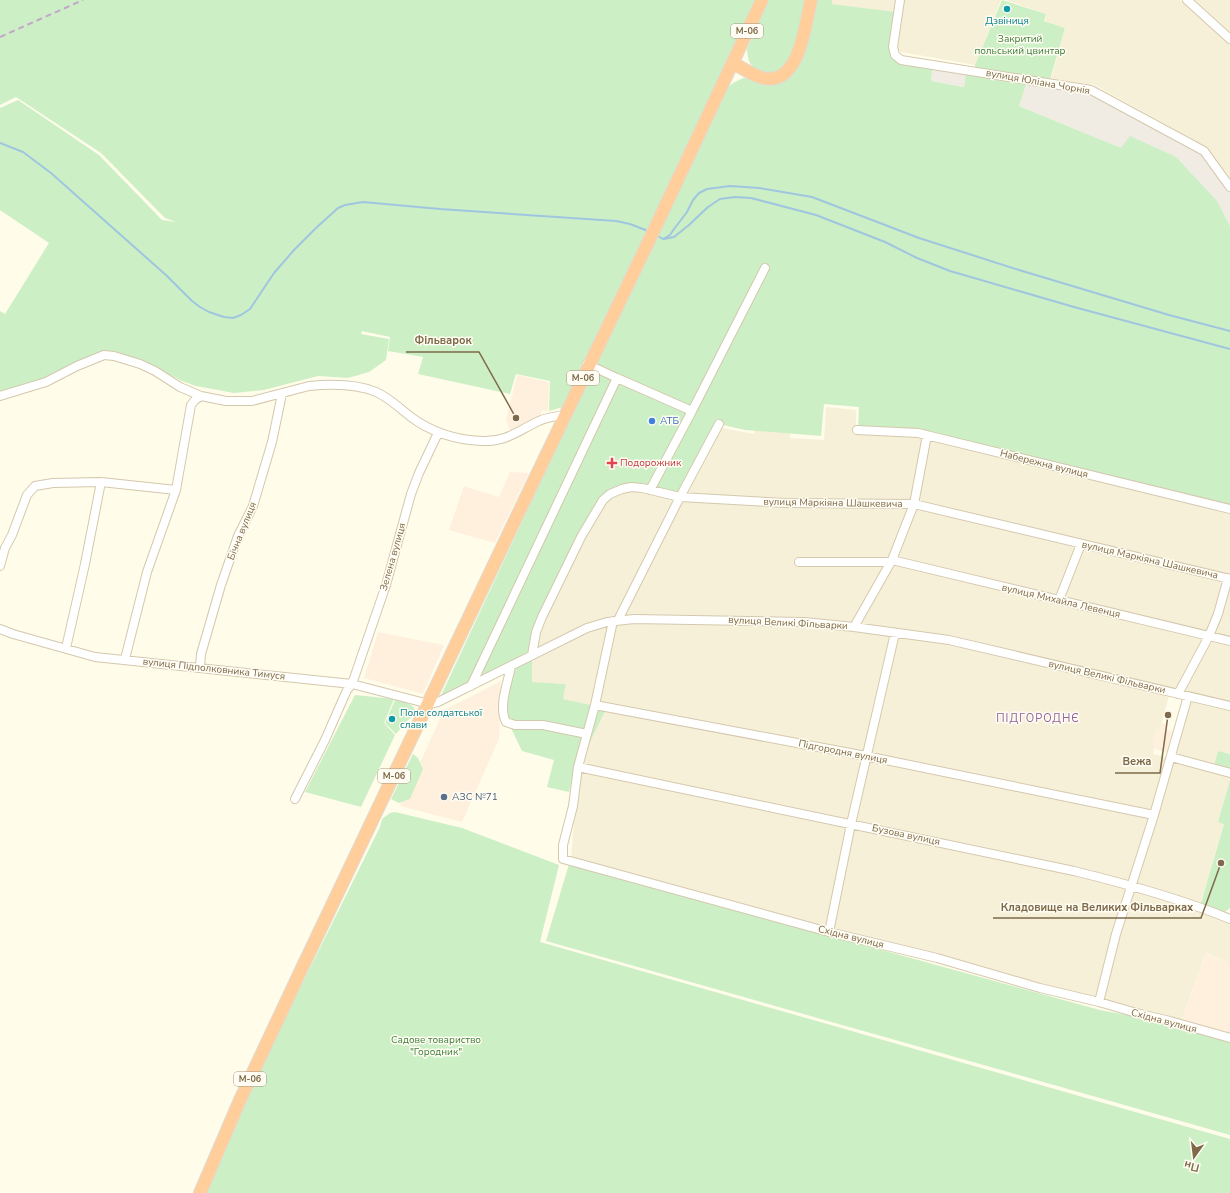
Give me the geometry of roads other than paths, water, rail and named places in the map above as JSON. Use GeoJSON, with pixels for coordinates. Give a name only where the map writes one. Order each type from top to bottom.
{"type":"FeatureCollection","features":[{"type":"Feature","properties":{"kind":"highway","name":"М-06"},"geometry":{"type":"LineString","coordinates":[[200,1193],[240,1100],[270,1036],[429,704],[566,414],[588,364],[649,241],[762,0]]}},
{"type":"Feature","properties":{"kind":"highway"},"geometry":{"type":"LineString","coordinates":[[733,62],[754,75],[766,78],[774,78],[787,72],[794,65],[799,50],[811,0]]}},
{"type":"Feature","properties":{"kind":"street","name":"вулиця Юліана Чорнія"},"geometry":{"type":"LineString","coordinates":[[900,0],[893,47],[895,55],[901,60],[1090,90],[1204,151],[1230,187]]}},
{"type":"Feature","properties":{"kind":"street"},"geometry":{"type":"LineString","coordinates":[[1187,0],[1230,39]]}},
{"type":"Feature","properties":{"kind":"street"},"geometry":{"type":"LineString","coordinates":[[650,490],[765,268]]}},
{"type":"Feature","properties":{"kind":"street"},"geometry":{"type":"LineString","coordinates":[[0,396],[46,382],[77,366],[104,355],[114,356],[140,364],[155,371],[180,387],[201,396],[226,401],[252,401],[309,386],[319,385],[365,389],[388,399],[411,417],[438,433],[469,440],[493,441],[515,434],[540,421],[566,414]]}},
{"type":"Feature","properties":{"kind":"street"},"geometry":{"type":"LineString","coordinates":[[588,364],[692,411]]}},
{"type":"Feature","properties":{"kind":"street"},"geometry":{"type":"LineString","coordinates":[[471,686],[617,378]]}},
{"type":"Feature","properties":{"kind":"street","name":"Бічна вулиця"},"geometry":{"type":"LineString","coordinates":[[200,667],[201,654],[221,585],[238,536],[253,506],[272,442],[282,394]]}},
{"type":"Feature","properties":{"kind":"street"},"geometry":{"type":"LineString","coordinates":[[125,660],[147,572],[176,490],[191,405],[201,396]]}},
{"type":"Feature","properties":{"kind":"street"},"geometry":{"type":"LineString","coordinates":[[578,766],[616,620],[719,424]]}},
{"type":"Feature","properties":{"kind":"street","name":"Набережна вулиця"},"geometry":{"type":"LineString","coordinates":[[857,430],[906,432],[927,435],[1230,509]]}},
{"type":"Feature","properties":{"kind":"street","name":"Зелена вулиця"},"geometry":{"type":"LineString","coordinates":[[294,799],[325,740],[346,690],[352,684],[386,585],[411,494],[438,433]]}},
{"type":"Feature","properties":{"kind":"street"},"geometry":{"type":"LineString","coordinates":[[854,626],[891,561],[914,504],[927,435]]}},
{"type":"Feature","properties":{"kind":"street"},"geometry":{"type":"LineString","coordinates":[[0,566],[5,548],[12,535],[27,495],[35,486],[40,484],[101,482],[176,490]]}},
{"type":"Feature","properties":{"kind":"street"},"geometry":{"type":"LineString","coordinates":[[66,648],[86,564],[101,482]]}},
{"type":"Feature","properties":{"kind":"street","name":"вулиця Маркіяна Шашкевича"},"geometry":{"type":"LineString","coordinates":[[532,655],[536,632],[542,617],[582,537],[603,500],[610,494],[631,487],[680,497],[786,503],[914,504],[1229,578]]}},
{"type":"Feature","properties":{"kind":"street"},"geometry":{"type":"LineString","coordinates":[[1059,600],[1081,544]]}},
{"type":"Feature","properties":{"kind":"street","name":"вулиця Михайла Левенця"},"geometry":{"type":"LineString","coordinates":[[799,562],[891,561],[1230,641]]}},
{"type":"Feature","properties":{"kind":"street"},"geometry":{"type":"LineString","coordinates":[[1178,694],[1209,636],[1218,614],[1229,578]]}},
{"type":"Feature","properties":{"kind":"street","name":"вулиця Великі Фільварки"},"geometry":{"type":"LineString","coordinates":[[429,704],[438,702],[587,628],[616,620],[634,619],[781,621],[854,626],[949,640],[1230,706]]}},
{"type":"Feature","properties":{"kind":"street","name":"вулиця Підполковника Тимуся"},"geometry":{"type":"LineString","coordinates":[[0,629],[13,634],[95,656],[352,684],[429,704]]}},
{"type":"Feature","properties":{"kind":"street"},"geometry":{"type":"LineString","coordinates":[[829,932],[866,756],[895,633]]}},
{"type":"Feature","properties":{"kind":"street"},"geometry":{"type":"LineString","coordinates":[[511,666],[503,705],[503,716],[506,722],[515,725],[543,725],[587,734]]}},
{"type":"Feature","properties":{"kind":"street"},"geometry":{"type":"LineString","coordinates":[[1099,1002],[1116,934],[1154,815],[1188,696]]}},
{"type":"Feature","properties":{"kind":"street","name":"Підгородня вулиця"},"geometry":{"type":"LineString","coordinates":[[595,704],[866,756],[1154,815]]}},
{"type":"Feature","properties":{"kind":"street"},"geometry":{"type":"LineString","coordinates":[[1171,757],[1230,774]]}},
{"type":"Feature","properties":{"kind":"street","name":"Бузова вулиця"},"geometry":{"type":"LineString","coordinates":[[578,766],[1074,871],[1132,885],[1228,917]]}},
{"type":"Feature","properties":{"kind":"street","name":"Східна вулиця"},"geometry":{"type":"LineString","coordinates":[[578,766],[573,806],[563,845],[563,859],[829,932],[937,958],[1040,988],[1099,1002],[1114,1008],[1170,1021],[1230,1038]]}},
{"type":"Feature","properties":{"kind":"waterway"},"geometry":{"type":"LineString","coordinates":[[0,143],[23,152],[51,173],[167,276],[192,301],[209,312],[224,317],[233,318],[250,309],[274,273],[294,250],[338,208],[345,205],[363,202],[440,209],[616,221],[630,224],[648,231]]}},
{"type":"Feature","properties":{"kind":"waterway"},"geometry":{"type":"LineString","coordinates":[[656,235],[663,239],[670,235],[687,212],[693,200],[699,193],[707,189],[730,186],[759,188],[812,197],[919,238],[1169,315],[1230,331]]}},
{"type":"Feature","properties":{"kind":"waterway"},"geometry":{"type":"LineString","coordinates":[[664,239],[674,237],[708,207],[720,199],[735,197],[751,198],[816,215],[885,242],[917,258],[950,271],[1074,307],[1230,349]]}},
{"type":"Feature","properties":{"kind":"railway"},"geometry":{"type":"LineString","coordinates":[[0,37],[83,0]]}},
{"type":"Feature","properties":{"kind":"place","name":"Дзвіниця"},"geometry":{"type":"Point","coordinates":[1007,9]}},
{"type":"Feature","properties":{"kind":"place","name":"Фільварок"},"geometry":{"type":"Point","coordinates":[516,418]}},
{"type":"Feature","properties":{"kind":"place","name":"АТБ"},"geometry":{"type":"Point","coordinates":[652,421]}},
{"type":"Feature","properties":{"kind":"place","name":"Подорожник"},"geometry":{"type":"Point","coordinates":[612,463]}},
{"type":"Feature","properties":{"kind":"place","name":"Вежа"},"geometry":{"type":"Point","coordinates":[1168,715]}},
{"type":"Feature","properties":{"kind":"place","name":"Поле солдатської слави"},"geometry":{"type":"Point","coordinates":[392,719]}},
{"type":"Feature","properties":{"kind":"place","name":"АЗС №71"},"geometry":{"type":"Point","coordinates":[444,797]}},
{"type":"Feature","properties":{"kind":"place","name":"Кладовище на Великих Фільварках"},"geometry":{"type":"Point","coordinates":[1221,863]}},
{"type":"Feature","properties":{"kind":"district","name":"ПІДГОРОДНЄ"},"geometry":{"type":"Point","coordinates":[1038,718]}},
{"type":"Feature","properties":{"kind":"park label","name":"Закритий польський цвинтар"},"geometry":{"type":"Point","coordinates":[1020,44]}},
{"type":"Feature","properties":{"kind":"park label","name":"Садове товариство \"Городник\""},"geometry":{"type":"Point","coordinates":[436,1046]}}]}
